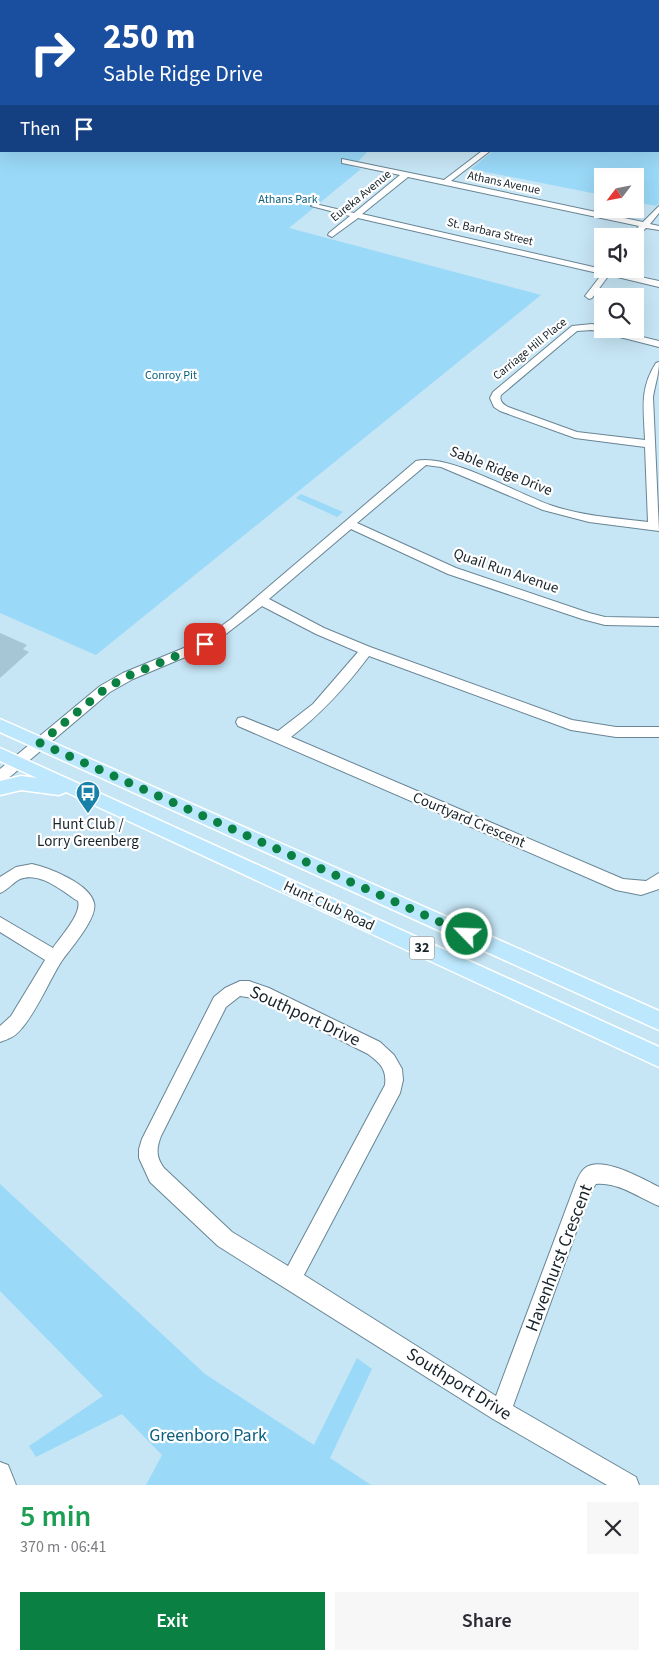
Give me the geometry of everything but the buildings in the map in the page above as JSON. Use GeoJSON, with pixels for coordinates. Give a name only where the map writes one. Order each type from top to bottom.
{"type":"FeatureCollection","features":[{"type":"Feature","properties":{"kind":"main road","name":"Hunt Club Road"},"geometry":{"type":"LineString","coordinates":[[0,725],[659,1021]]}},
{"type":"Feature","properties":{"kind":"main road","name":"Hunt Club Road"},"geometry":{"type":"LineString","coordinates":[[0,754],[659,1057]]}},
{"type":"Feature","properties":{"kind":"main road"},"geometry":{"type":"LineString","coordinates":[[0,788],[14,784],[29,784],[82,793]]}},
{"type":"Feature","properties":{"kind":"street"},"geometry":{"type":"LineString","coordinates":[[446,182],[485,152]]}},
{"type":"Feature","properties":{"kind":"street","name":"Athans Avenue"},"geometry":{"type":"LineString","coordinates":[[345,161],[659,228]]}},
{"type":"Feature","properties":{"kind":"street","name":"Eureka Avenue"},"geometry":{"type":"LineString","coordinates":[[332,235],[405,175]]}},
{"type":"Feature","properties":{"kind":"street","name":"St. Barbara Street"},"geometry":{"type":"LineString","coordinates":[[315,206],[594,267]]}},
{"type":"Feature","properties":{"kind":"street"},"geometry":{"type":"LineString","coordinates":[[640,228],[659,208]]}},
{"type":"Feature","properties":{"kind":"street"},"geometry":{"type":"LineString","coordinates":[[589,296],[603,278]]}},
{"type":"Feature","properties":{"kind":"street","name":"St. Barbara Street"},"geometry":{"type":"LineString","coordinates":[[638,278],[659,284]]}},
{"type":"Feature","properties":{"kind":"street","name":"Carriage Hill Place"},"geometry":{"type":"LineString","coordinates":[[650,444],[601,439],[570,433],[504,409],[498,405],[495,398],[496,394],[572,329],[580,326],[592,327],[659,344]]}},
{"type":"Feature","properties":{"kind":"street"},"geometry":{"type":"LineString","coordinates":[[657,526],[648,396],[650,382],[659,365]]}},
{"type":"Feature","properties":{"kind":"street"},"geometry":{"type":"LineString","coordinates":[[648,396],[659,397]]}},
{"type":"Feature","properties":{"kind":"street","name":"Sable Ridge Drive"},"geometry":{"type":"LineString","coordinates":[[0,777],[105,689],[128,676],[205,644],[261,600],[416,466],[426,462],[443,464],[547,508],[589,518],[657,526]]}},
{"type":"Feature","properties":{"kind":"street","name":"Quail Run Avenue"},"geometry":{"type":"LineString","coordinates":[[350,524],[452,571],[586,616],[605,621],[659,622]]}},
{"type":"Feature","properties":{"kind":"street"},"geometry":{"type":"LineString","coordinates":[[261,600],[320,631],[366,650],[571,725],[616,732],[659,732]]}},
{"type":"Feature","properties":{"kind":"street"},"geometry":{"type":"LineString","coordinates":[[279,739],[288,730],[308,717],[344,682],[366,650]]}},
{"type":"Feature","properties":{"kind":"street","name":"Courtyard Crescent"},"geometry":{"type":"LineString","coordinates":[[243,722],[621,885],[634,888],[650,887],[659,880]]}},
{"type":"Feature","properties":{"kind":"street"},"geometry":{"type":"LineString","coordinates":[[0,886],[18,871],[28,869],[40,871],[84,897],[87,905],[84,915],[55,958],[17,1022],[8,1031],[0,1034]]}},
{"type":"Feature","properties":{"kind":"street"},"geometry":{"type":"LineString","coordinates":[[0,924],[55,958]]}},
{"type":"Feature","properties":{"kind":"street","name":"Southport Drive"},"geometry":{"type":"LineString","coordinates":[[292,1279],[394,1087],[396,1074],[388,1060],[374,1048],[263,993],[246,987],[233,991],[220,1002],[157,1123],[146,1150],[150,1165],[157,1175],[225,1239],[501,1411],[628,1485]]}},
{"type":"Feature","properties":{"kind":"street","name":"Havenhurst Crescent"},"geometry":{"type":"LineString","coordinates":[[501,1411],[584,1185],[591,1175],[605,1173],[623,1179],[659,1197]]}},
{"type":"Feature","properties":{"kind":"street"},"geometry":{"type":"LineString","coordinates":[[0,1473],[5,1485]]}},
{"type":"Feature","properties":{"kind":"green space","name":"Conroy Pit"},"geometry":{"type":"Polygon","coordinates":[[[0,152],[367,152],[353,167],[361,169],[289,228],[541,295],[96,655],[0,613],[0,152]]]}},
{"type":"Feature","properties":{"kind":"green space"},"geometry":{"type":"Polygon","coordinates":[[[492,152],[659,152],[659,203],[656,206],[644,204],[644,168],[594,168],[594,193],[471,169],[492,152]]]}},
{"type":"Feature","properties":{"kind":"green space"},"geometry":{"type":"Polygon","coordinates":[[[301,494],[343,512],[337,517],[296,498],[301,494]]]}},
{"type":"Feature","properties":{"kind":"green space","name":"Greenboro Park"},"geometry":{"type":"Polygon","coordinates":[[[0,1184],[205,1374],[314,1445],[357,1358],[372,1369],[330,1458],[371,1485],[146,1485],[162,1455],[122,1414],[36,1457],[29,1446],[103,1396],[0,1291],[0,1184]]]}},
{"type":"Feature","properties":{"kind":"place","name":"Hunt Club / Lorry Greenberg"},"geometry":{"type":"Point","coordinates":[88,814]}},
{"type":"Feature","properties":{"kind":"route"},"geometry":{"type":"LineString","coordinates":[[205,644],[128,676],[105,689],[40,743],[467,934]]}},
{"type":"Feature","properties":{"kind":"park label","name":"Athans Park"},"geometry":{"type":"Point","coordinates":[288,199]}}]}
